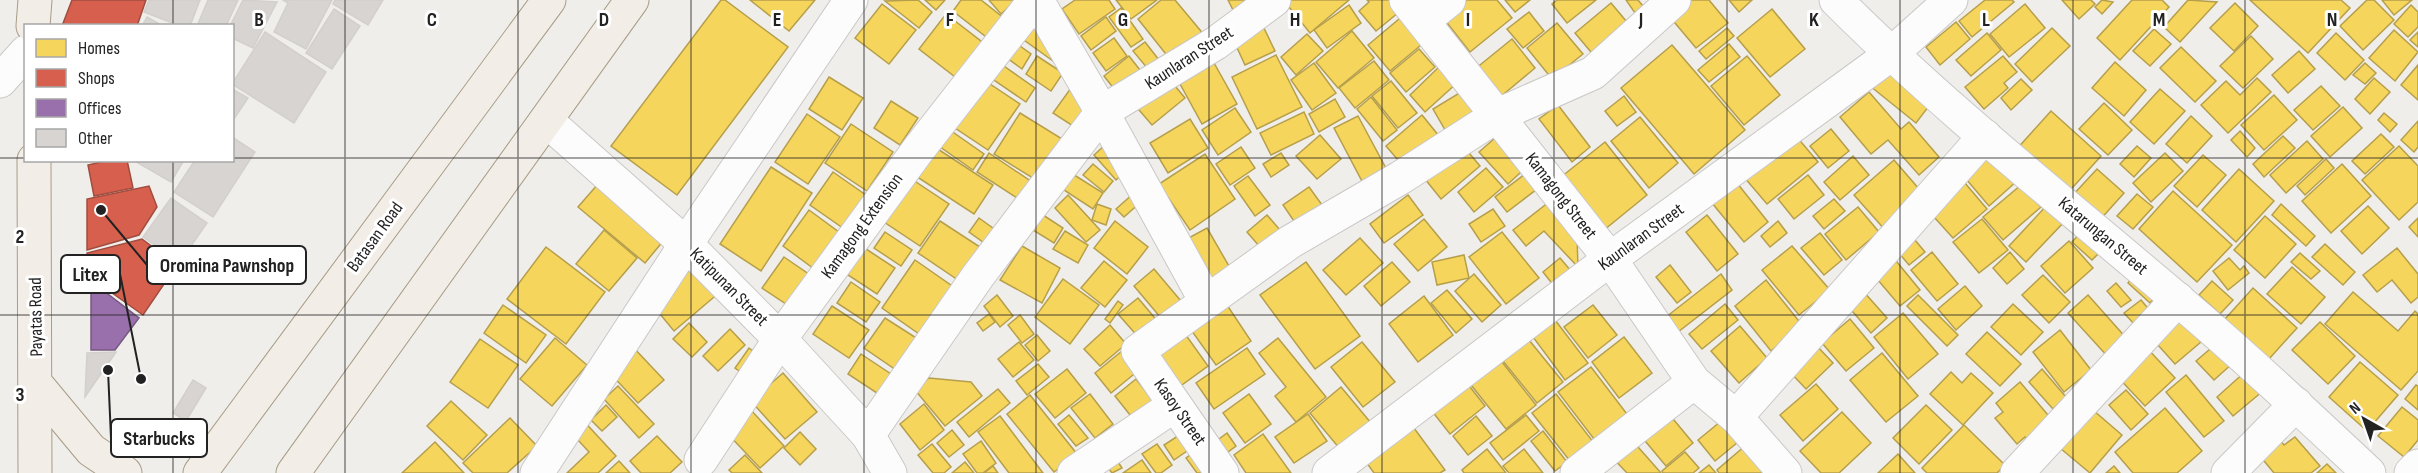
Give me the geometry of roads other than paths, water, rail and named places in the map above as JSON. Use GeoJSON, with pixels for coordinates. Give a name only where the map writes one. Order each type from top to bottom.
{"type":"FeatureCollection","features":[{"type":"Feature","properties":{"kind":"main road"},"geometry":{"type":"LineString","coordinates":[[33,24],[35,0]]}},
{"type":"Feature","properties":{"kind":"main road","name":"Batasan Road"},"geometry":{"type":"LineString","coordinates":[[200,473],[549,0]]}},
{"type":"Feature","properties":{"kind":"main road"},"geometry":{"type":"LineString","coordinates":[[293,473],[632,0]]}},
{"type":"Feature","properties":{"kind":"main road","name":"Payatas Road"},"geometry":{"type":"LineString","coordinates":[[34,162],[37,385],[35,473]]}},
{"type":"Feature","properties":{"kind":"main road"},"geometry":{"type":"LineString","coordinates":[[37,385],[91,450],[125,473]]}},
{"type":"Feature","properties":{"kind":"street"},"geometry":{"type":"LineString","coordinates":[[537,473],[686,244],[851,0]]}},
{"type":"Feature","properties":{"kind":"street"},"geometry":{"type":"LineString","coordinates":[[1036,0],[1102,112],[1206,301],[1290,242],[1400,178],[1498,115],[1593,73],[1666,2]]}},
{"type":"Feature","properties":{"kind":"street","name":"Kamagong Extension"},"geometry":{"type":"LineString","coordinates":[[703,469],[780,339],[918,150],[1036,0]]}},
{"type":"Feature","properties":{"kind":"street","name":"Kaunlaran Street"},"geometry":{"type":"LineString","coordinates":[[1102,112],[1216,42],[1274,0]]}},
{"type":"Feature","properties":{"kind":"street"},"geometry":{"type":"LineString","coordinates":[[1415,10],[1449,0]]}},
{"type":"Feature","properties":{"kind":"street","name":"Katarungan Street"},"geometry":{"type":"LineString","coordinates":[[1836,0],[1890,55],[2178,299],[2296,404],[2369,473]]}},
{"type":"Feature","properties":{"kind":"street","name":"Kaunlaran Street"},"geometry":{"type":"LineString","coordinates":[[1329,473],[1610,259],[1890,55],[1951,0]]}},
{"type":"Feature","properties":{"kind":"street","name":"Kamagong Street"},"geometry":{"type":"LineString","coordinates":[[1415,10],[1610,259],[1694,382],[1736,417],[1785,473]]}},
{"type":"Feature","properties":{"kind":"street"},"geometry":{"type":"LineString","coordinates":[[0,81],[24,54]]}},
{"type":"Feature","properties":{"kind":"street"},"geometry":{"type":"LineString","coordinates":[[868,435],[978,276],[1102,112]]}},
{"type":"Feature","properties":{"kind":"street","name":"Katipunan Street"},"geometry":{"type":"LineString","coordinates":[[547,121],[686,244],[780,339],[868,435],[890,473]]}},
{"type":"Feature","properties":{"kind":"street"},"geometry":{"type":"LineString","coordinates":[[1736,417],[1985,136]]}},
{"type":"Feature","properties":{"kind":"street"},"geometry":{"type":"LineString","coordinates":[[2017,473],[2178,299]]}},
{"type":"Feature","properties":{"kind":"street","name":"Kasoy Street"},"geometry":{"type":"LineString","coordinates":[[1206,301],[1138,351],[1222,473]]}},
{"type":"Feature","properties":{"kind":"street"},"geometry":{"type":"LineString","coordinates":[[1594,468],[1694,382]]}},
{"type":"Feature","properties":{"kind":"street"},"geometry":{"type":"LineString","coordinates":[[2228,473],[2296,404]]}},
{"type":"Feature","properties":{"kind":"street"},"geometry":{"type":"LineString","coordinates":[[1074,473],[1175,405]]}},
{"type":"Feature","properties":{"kind":"street"},"geometry":{"type":"LineString","coordinates":[[2411,473],[2418,466]]}},
{"type":"Feature","properties":{"kind":"place","name":"Oromina Pawnshop"},"geometry":{"type":"Point","coordinates":[101,210]}},
{"type":"Feature","properties":{"kind":"place","name":"Starbucks"},"geometry":{"type":"Point","coordinates":[108,370]}},
{"type":"Feature","properties":{"kind":"place","name":"Litex"},"geometry":{"type":"Point","coordinates":[141,379]}}]}
